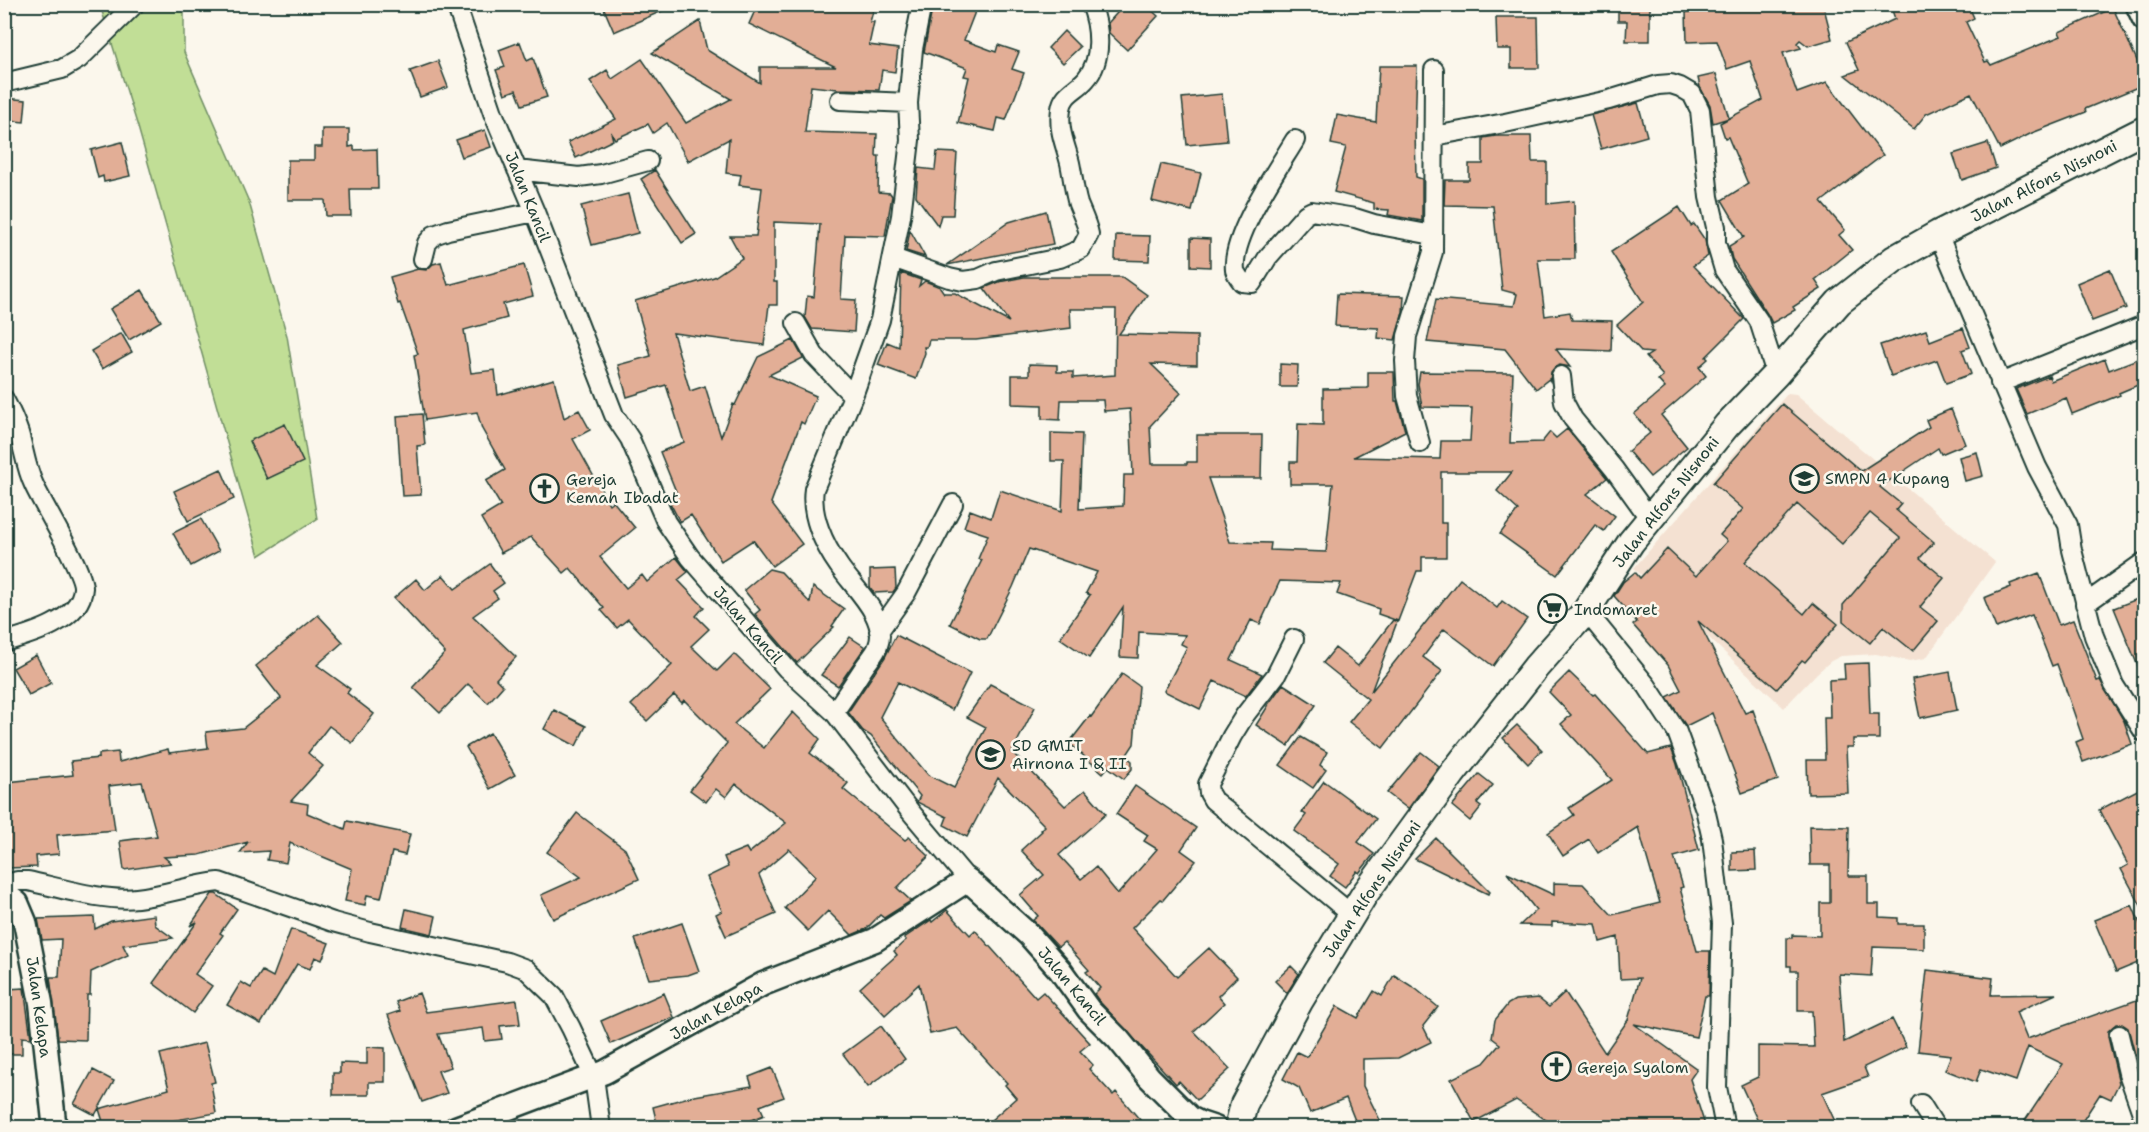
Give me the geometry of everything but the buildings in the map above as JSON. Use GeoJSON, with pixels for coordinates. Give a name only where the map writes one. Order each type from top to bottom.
{"type":"FeatureCollection","features":[{"type":"Feature","properties":{"kind":"main road","name":"Jalan Alfons Nisnoni"},"geometry":{"type":"LineString","coordinates":[[1231,1127],[1351,914],[1452,774],[1536,667],[1586,611],[1631,542],[1727,425],[1776,374],[1839,302],[1894,260],[1938,234],[2145,130]]}},
{"type":"Feature","properties":{"kind":"street"},"geometry":{"type":"LineString","coordinates":[[4,83],[62,69],[79,59],[135,4]]}},
{"type":"Feature","properties":{"kind":"street","name":"Jalan Kancil"},"geometry":{"type":"LineString","coordinates":[[456,4],[493,113],[535,212],[614,415],[630,439],[666,522],[710,582],[787,669],[834,712],[910,811],[968,880],[1029,934],[1060,970],[1089,1010],[1118,1039],[1149,1077],[1190,1118],[1200,1124],[1231,1127]]}},
{"type":"Feature","properties":{"kind":"street"},"geometry":{"type":"LineString","coordinates":[[834,712],[879,645],[879,631],[869,603],[839,566],[823,537],[814,514],[812,498],[853,396],[880,320],[901,216],[910,140],[908,103],[922,4]]}},
{"type":"Feature","properties":{"kind":"street"},"geometry":{"type":"LineString","coordinates":[[893,258],[963,281],[978,279],[996,271],[1060,258],[1080,249],[1089,234],[1078,204],[1070,162],[1059,129],[1061,106],[1068,93],[1085,81],[1096,65],[1098,37],[1096,16],[1091,4]]}},
{"type":"Feature","properties":{"kind":"street"},"geometry":{"type":"LineString","coordinates":[[2137,4],[2145,19]]}},
{"type":"Feature","properties":{"kind":"street"},"geometry":{"type":"LineString","coordinates":[[1420,443],[1407,396],[1405,361],[1407,336],[1433,252],[1434,70]]}},
{"type":"Feature","properties":{"kind":"street"},"geometry":{"type":"LineString","coordinates":[[1434,136],[1609,100],[1658,85],[1671,84],[1692,94],[1700,110],[1709,197],[1716,227],[1716,243],[1724,270],[1759,321],[1776,374]]}},
{"type":"Feature","properties":{"kind":"street"},"geometry":{"type":"LineString","coordinates":[[840,100],[908,103]]}},
{"type":"Feature","properties":{"kind":"street"},"geometry":{"type":"LineString","coordinates":[[1295,140],[1240,238],[1235,272],[1242,282],[1252,284],[1268,257],[1306,214],[1312,211],[1433,235]]}},
{"type":"Feature","properties":{"kind":"street"},"geometry":{"type":"LineString","coordinates":[[517,170],[579,177],[601,174],[648,161]]}},
{"type":"Feature","properties":{"kind":"street"},"geometry":{"type":"LineString","coordinates":[[423,259],[427,243],[434,235],[535,212]]}},
{"type":"Feature","properties":{"kind":"street"},"geometry":{"type":"LineString","coordinates":[[1938,234],[2037,467],[2068,525],[2094,636],[2114,685],[2145,732]]}},
{"type":"Feature","properties":{"kind":"street"},"geometry":{"type":"LineString","coordinates":[[796,323],[814,355],[853,396]]}},
{"type":"Feature","properties":{"kind":"street"},"geometry":{"type":"LineString","coordinates":[[2000,383],[2145,325]]}},
{"type":"Feature","properties":{"kind":"street"},"geometry":{"type":"LineString","coordinates":[[1561,376],[1564,402],[1573,419],[1614,469],[1650,519]]}},
{"type":"Feature","properties":{"kind":"street"},"geometry":{"type":"LineString","coordinates":[[4,399],[14,418],[32,482],[68,551],[83,590],[78,603],[54,625],[35,634],[4,642]]}},
{"type":"Feature","properties":{"kind":"street"},"geometry":{"type":"LineString","coordinates":[[879,631],[906,592],[953,504]]}},
{"type":"Feature","properties":{"kind":"street"},"geometry":{"type":"LineString","coordinates":[[2085,604],[2145,562]]}},
{"type":"Feature","properties":{"kind":"street"},"geometry":{"type":"LineString","coordinates":[[1586,611],[1647,686],[1677,732],[1705,809],[1712,839],[1722,923],[1717,1086],[1725,1128]]}},
{"type":"Feature","properties":{"kind":"street"},"geometry":{"type":"LineString","coordinates":[[1294,639],[1276,675],[1232,736],[1208,784],[1208,789],[1214,800],[1351,914]]}},
{"type":"Feature","properties":{"kind":"street","name":"Jalan Kelapa"},"geometry":{"type":"LineString","coordinates":[[456,1128],[594,1077],[763,984],[875,940],[968,880]]}},
{"type":"Feature","properties":{"kind":"street"},"geometry":{"type":"LineString","coordinates":[[4,885],[16,881],[28,881],[105,896],[135,899],[200,884],[219,882],[333,922],[507,962],[526,969],[554,996],[571,1028],[594,1077],[601,1128]]}},
{"type":"Feature","properties":{"kind":"street","name":"Jalan Kelapa"},"geometry":{"type":"LineString","coordinates":[[4,893],[16,903],[25,922],[41,1003],[51,1097],[57,1128]]}},
{"type":"Feature","properties":{"kind":"street"},"geometry":{"type":"LineString","coordinates":[[2119,1035],[2128,1073],[2145,1119]]}},
{"type":"Feature","properties":{"kind":"street"},"geometry":{"type":"LineString","coordinates":[[1921,1104],[1936,1128]]}},
{"type":"Feature","properties":{"kind":"shaded area","name":"SMPN 4 Kupang"},"geometry":{"type":"Polygon","coordinates":[[[1788,393],[1796,394],[1995,562],[1926,658],[1910,661],[1876,654],[1841,656],[1817,673],[1784,708],[1634,568],[1788,393]]]}},
{"type":"Feature","properties":{"kind":"green space"},"geometry":{"type":"Polygon","coordinates":[[[100,5],[184,5],[184,52],[249,202],[287,336],[317,519],[259,556],[138,127],[100,5]]]}},
{"type":"Feature","properties":{"kind":"place","name":"SMPN 4 Kupang"},"geometry":{"type":"Point","coordinates":[1804,478]}},
{"type":"Feature","properties":{"kind":"place","name":"Gereja Kemah Ibadat"},"geometry":{"type":"Point","coordinates":[545,488]}},
{"type":"Feature","properties":{"kind":"place","name":"Indomaret"},"geometry":{"type":"Point","coordinates":[1553,609]}},
{"type":"Feature","properties":{"kind":"place","name":"SD GMIT Airnona I & II"},"geometry":{"type":"Point","coordinates":[991,754]}},
{"type":"Feature","properties":{"kind":"place","name":"Gereja Syalom"},"geometry":{"type":"Point","coordinates":[1556,1067]}}]}
